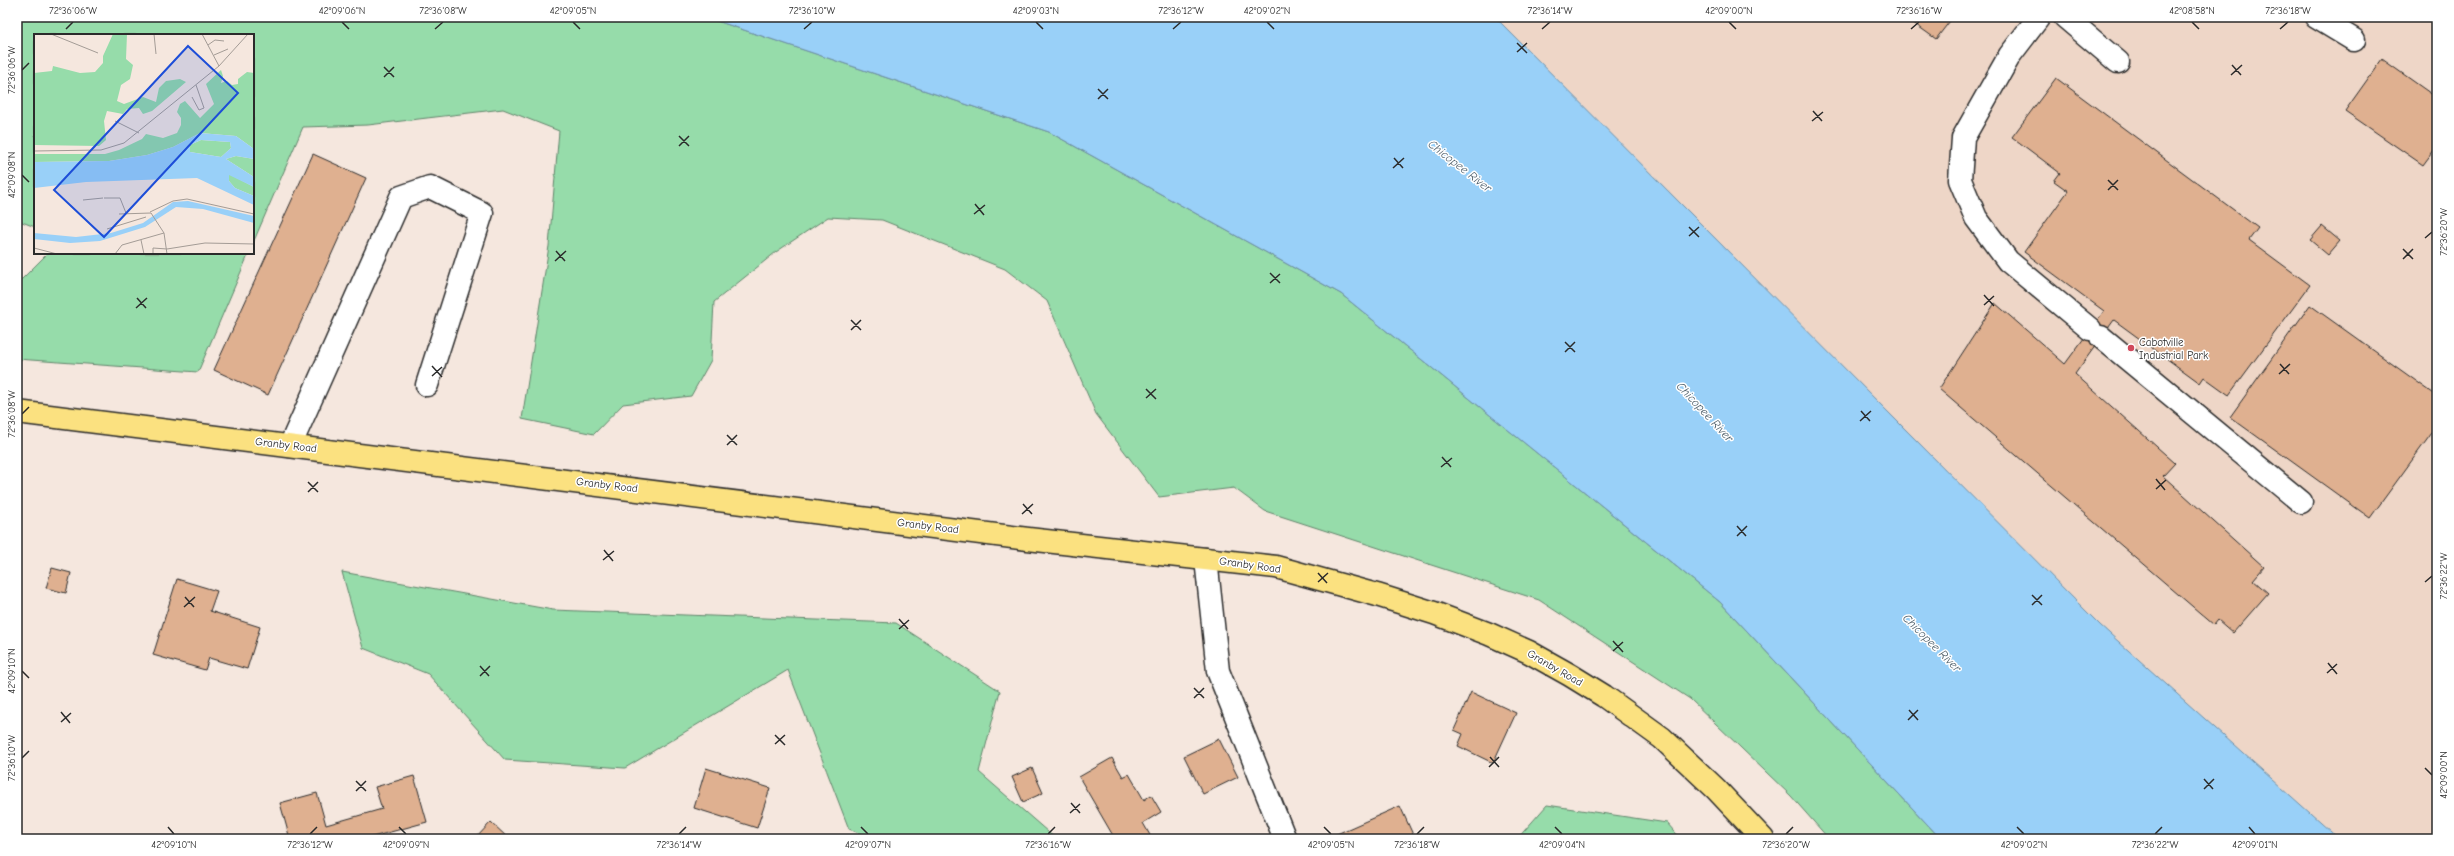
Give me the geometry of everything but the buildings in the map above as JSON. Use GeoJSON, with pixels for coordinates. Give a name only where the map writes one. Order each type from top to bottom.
{"type":"FeatureCollection","features":[{"type":"Feature","properties":{"kind":"main road","name":"Granby Road"},"geometry":{"type":"LineString","coordinates":[[17,412],[1276,567],[1377,594],[1489,634],[1528,652],[1604,696],[1662,738],[1716,789],[1763,839]]}},
{"type":"Feature","properties":{"kind":"street"},"geometry":{"type":"LineString","coordinates":[[2039,17],[2010,55],[1963,138],[1960,180],[1976,218],[2008,261],[2301,502]]}},
{"type":"Feature","properties":{"kind":"street"},"geometry":{"type":"LineString","coordinates":[[2065,17],[2118,62]]}},
{"type":"Feature","properties":{"kind":"street"},"geometry":{"type":"LineString","coordinates":[[2316,17],[2354,40]]}},
{"type":"Feature","properties":{"kind":"street"},"geometry":{"type":"LineString","coordinates":[[290,446],[401,197],[430,187],[482,213],[428,385]]}},
{"type":"Feature","properties":{"kind":"street"},"geometry":{"type":"LineString","coordinates":[[1206,559],[1218,671],[1285,839]]}},
{"type":"Feature","properties":{"kind":"shaded area","name":"Cabotville Industrial Park"},"geometry":{"type":"Polygon","coordinates":[[[1495,17],[2427,17],[2437,25],[2437,839],[2339,839],[2100,625],[1495,17]]]}},
{"type":"Feature","properties":{"kind":"green space"},"geometry":{"type":"Polygon","coordinates":[[[17,17],[705,17],[1049,132],[1341,294],[1720,602],[1941,839],[1829,839],[1791,796],[1690,699],[1539,600],[1265,511],[1234,488],[1159,497],[1096,414],[1047,301],[1005,269],[882,220],[828,217],[776,252],[714,302],[711,360],[691,396],[623,404],[594,434],[522,419],[549,246],[559,131],[503,109],[368,125],[303,127],[254,241],[254,34],[34,34],[34,227],[17,220],[17,17]]]}},
{"type":"Feature","properties":{"kind":"green space"},"geometry":{"type":"Polygon","coordinates":[[[47,254],[249,254],[198,372],[17,359],[17,280],[22,279],[47,254]]]}},
{"type":"Feature","properties":{"kind":"green space"},"geometry":{"type":"Polygon","coordinates":[[[342,572],[553,610],[896,623],[1000,691],[979,772],[1056,839],[873,839],[849,829],[788,670],[625,768],[505,760],[428,674],[363,648],[342,572]]]}},
{"type":"Feature","properties":{"kind":"green space"},"geometry":{"type":"Polygon","coordinates":[[[1547,805],[1667,823],[1681,839],[1517,839],[1547,805]]]}},
{"type":"Feature","properties":{"kind":"water","name":"Chicopee River"},"geometry":{"type":"Polygon","coordinates":[[[705,17],[1495,17],[2100,625],[2339,839],[1941,839],[1720,602],[1341,294],[1049,132],[705,17]]]}},
{"type":"Feature","properties":{"kind":"place","name":"Cabotville Industrial Park"},"geometry":{"type":"Point","coordinates":[2131,348]}}]}
